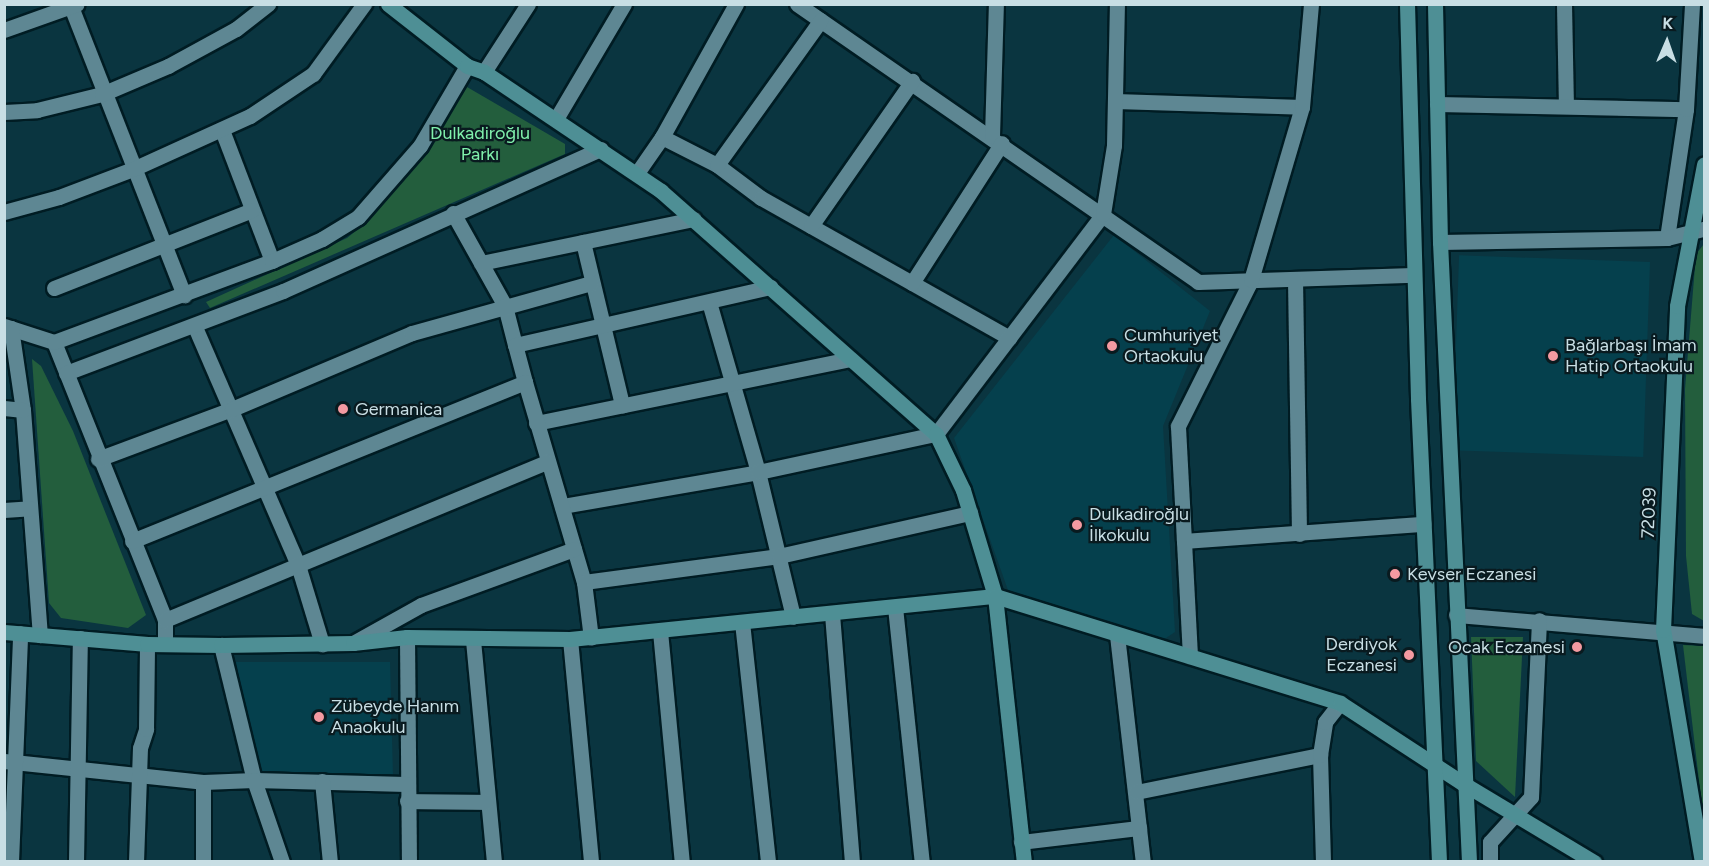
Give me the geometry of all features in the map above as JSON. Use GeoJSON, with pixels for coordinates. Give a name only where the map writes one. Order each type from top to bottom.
{"type":"FeatureCollection","features":[{"type":"Feature","properties":{"kind":"main road"},"geometry":{"type":"LineString","coordinates":[[388,4],[467,66],[484,72],[637,173],[693,219],[936,434],[963,490],[995,596],[1024,861]]}},
{"type":"Feature","properties":{"kind":"main road"},"geometry":{"type":"LineString","coordinates":[[1407,4],[1413,275],[1439,861]]}},
{"type":"Feature","properties":{"kind":"main road"},"geometry":{"type":"LineString","coordinates":[[1435,4],[1440,242],[1469,861]]}},
{"type":"Feature","properties":{"kind":"main road","name":"72039"},"geometry":{"type":"LineString","coordinates":[[1702,861],[1663,630],[1677,306],[1698,230],[1704,165]]}},
{"type":"Feature","properties":{"kind":"main road"},"geometry":{"type":"LineString","coordinates":[[12,632],[147,644],[221,645],[353,643],[407,637],[473,640],[570,639],[995,596],[1340,703],[1464,784],[1594,861]]}},
{"type":"Feature","properties":{"kind":"street"},"geometry":{"type":"LineString","coordinates":[[4,112],[37,110],[102,94],[168,66],[236,29],[268,4]]}},
{"type":"Feature","properties":{"kind":"street"},"geometry":{"type":"LineString","coordinates":[[4,212],[59,197],[133,169],[222,130],[313,75],[364,4]]}},
{"type":"Feature","properties":{"kind":"street"},"geometry":{"type":"LineString","coordinates":[[484,72],[528,4]]}},
{"type":"Feature","properties":{"kind":"street"},"geometry":{"type":"LineString","coordinates":[[556,119],[624,4]]}},
{"type":"Feature","properties":{"kind":"street"},"geometry":{"type":"LineString","coordinates":[[637,173],[662,137],[736,4]]}},
{"type":"Feature","properties":{"kind":"street"},"geometry":{"type":"LineString","coordinates":[[797,4],[912,81],[1198,282],[1413,275]]}},
{"type":"Feature","properties":{"kind":"street"},"geometry":{"type":"LineString","coordinates":[[912,282],[997,140],[996,4]]}},
{"type":"Feature","properties":{"kind":"street"},"geometry":{"type":"LineString","coordinates":[[562,506],[758,472],[936,434],[1103,214],[1114,145],[1117,4]]}},
{"type":"Feature","properties":{"kind":"street"},"geometry":{"type":"LineString","coordinates":[[1190,656],[1178,426],[1251,280],[1302,107],[1311,4]]}},
{"type":"Feature","properties":{"kind":"street"},"geometry":{"type":"LineString","coordinates":[[1564,4],[1566,104]]}},
{"type":"Feature","properties":{"kind":"street"},"geometry":{"type":"LineString","coordinates":[[1667,238],[1686,109],[1692,4]]}},
{"type":"Feature","properties":{"kind":"street"},"geometry":{"type":"LineString","coordinates":[[4,30],[73,5],[102,94],[184,295]]}},
{"type":"Feature","properties":{"kind":"street"},"geometry":{"type":"LineString","coordinates":[[717,165],[821,20]]}},
{"type":"Feature","properties":{"kind":"street"},"geometry":{"type":"LineString","coordinates":[[40,635],[23,410],[8,327],[54,342],[184,295],[322,239],[358,217],[420,146],[467,66]]}},
{"type":"Feature","properties":{"kind":"street"},"geometry":{"type":"LineString","coordinates":[[811,226],[912,81]]}},
{"type":"Feature","properties":{"kind":"street"},"geometry":{"type":"LineString","coordinates":[[1116,101],[1302,107]]}},
{"type":"Feature","properties":{"kind":"street"},"geometry":{"type":"LineString","coordinates":[[1437,104],[1566,104],[1686,109]]}},
{"type":"Feature","properties":{"kind":"street"},"geometry":{"type":"LineString","coordinates":[[222,130],[272,261]]}},
{"type":"Feature","properties":{"kind":"street"},"geometry":{"type":"LineString","coordinates":[[662,137],[717,165],[761,198],[1010,338]]}},
{"type":"Feature","properties":{"kind":"street"},"geometry":{"type":"LineString","coordinates":[[66,373],[195,327],[601,149]]}},
{"type":"Feature","properties":{"kind":"street"},"geometry":{"type":"LineString","coordinates":[[54,288],[252,210]]}},
{"type":"Feature","properties":{"kind":"street"},"geometry":{"type":"LineString","coordinates":[[453,213],[504,306],[547,462],[584,582],[591,638]]}},
{"type":"Feature","properties":{"kind":"street"},"geometry":{"type":"LineString","coordinates":[[481,263],[693,219]]}},
{"type":"Feature","properties":{"kind":"street"},"geometry":{"type":"LineString","coordinates":[[1440,242],[1667,238],[1698,230]]}},
{"type":"Feature","properties":{"kind":"street"},"geometry":{"type":"LineString","coordinates":[[583,242],[622,405]]}},
{"type":"Feature","properties":{"kind":"street"},"geometry":{"type":"LineString","coordinates":[[1295,279],[1299,534]]}},
{"type":"Feature","properties":{"kind":"street"},"geometry":{"type":"LineString","coordinates":[[98,459],[232,409],[412,333],[591,283]]}},
{"type":"Feature","properties":{"kind":"street"},"geometry":{"type":"LineString","coordinates":[[515,345],[770,287]]}},
{"type":"Feature","properties":{"kind":"street"},"geometry":{"type":"LineString","coordinates":[[709,302],[730,383],[758,472],[793,617]]}},
{"type":"Feature","properties":{"kind":"street"},"geometry":{"type":"LineString","coordinates":[[195,327],[232,409],[262,487],[298,565],[322,644]]}},
{"type":"Feature","properties":{"kind":"street"},"geometry":{"type":"LineString","coordinates":[[54,342],[98,459],[165,620],[165,644]]}},
{"type":"Feature","properties":{"kind":"street"},"geometry":{"type":"LineString","coordinates":[[536,423],[850,358]]}},
{"type":"Feature","properties":{"kind":"street"},"geometry":{"type":"LineString","coordinates":[[132,541],[525,382]]}},
{"type":"Feature","properties":{"kind":"street"},"geometry":{"type":"LineString","coordinates":[[4,408],[23,410]]}},
{"type":"Feature","properties":{"kind":"street"},"geometry":{"type":"LineString","coordinates":[[165,620],[547,462]]}},
{"type":"Feature","properties":{"kind":"street"},"geometry":{"type":"LineString","coordinates":[[4,510],[30,508]]}},
{"type":"Feature","properties":{"kind":"street"},"geometry":{"type":"LineString","coordinates":[[584,582],[779,556],[970,513]]}},
{"type":"Feature","properties":{"kind":"street"},"geometry":{"type":"LineString","coordinates":[[1184,541],[1423,524]]}},
{"type":"Feature","properties":{"kind":"street"},"geometry":{"type":"LineString","coordinates":[[353,643],[421,605],[574,549]]}},
{"type":"Feature","properties":{"kind":"street"},"geometry":{"type":"LineString","coordinates":[[895,607],[922,861]]}},
{"type":"Feature","properties":{"kind":"street"},"geometry":{"type":"LineString","coordinates":[[832,614],[852,861]]}},
{"type":"Feature","properties":{"kind":"street"},"geometry":{"type":"LineString","coordinates":[[1456,615],[1663,630],[1704,636]]}},
{"type":"Feature","properties":{"kind":"street"},"geometry":{"type":"LineString","coordinates":[[1490,861],[1490,842],[1531,797],[1539,620]]}},
{"type":"Feature","properties":{"kind":"street"},"geometry":{"type":"LineString","coordinates":[[742,622],[768,861]]}},
{"type":"Feature","properties":{"kind":"street"},"geometry":{"type":"LineString","coordinates":[[660,631],[682,861]]}},
{"type":"Feature","properties":{"kind":"street"},"geometry":{"type":"LineString","coordinates":[[11,861],[12,632]]}},
{"type":"Feature","properties":{"kind":"street"},"geometry":{"type":"LineString","coordinates":[[1117,635],[1143,861]]}},
{"type":"Feature","properties":{"kind":"street"},"geometry":{"type":"LineString","coordinates":[[407,637],[406,784],[409,861]]}},
{"type":"Feature","properties":{"kind":"street"},"geometry":{"type":"LineString","coordinates":[[76,861],[80,768],[80,638]]}},
{"type":"Feature","properties":{"kind":"street"},"geometry":{"type":"LineString","coordinates":[[570,639],[591,861]]}},
{"type":"Feature","properties":{"kind":"street"},"geometry":{"type":"LineString","coordinates":[[473,640],[486,802],[494,861]]}},
{"type":"Feature","properties":{"kind":"street"},"geometry":{"type":"LineString","coordinates":[[136,861],[140,748],[146,729],[147,644]]}},
{"type":"Feature","properties":{"kind":"street"},"geometry":{"type":"LineString","coordinates":[[221,645],[254,780],[282,861]]}},
{"type":"Feature","properties":{"kind":"street"},"geometry":{"type":"LineString","coordinates":[[1323,861],[1320,754],[1325,722],[1340,703]]}},
{"type":"Feature","properties":{"kind":"street"},"geometry":{"type":"LineString","coordinates":[[1136,792],[1320,754]]}},
{"type":"Feature","properties":{"kind":"street"},"geometry":{"type":"LineString","coordinates":[[10,761],[140,777],[203,782],[254,780],[406,784]]}},
{"type":"Feature","properties":{"kind":"street"},"geometry":{"type":"LineString","coordinates":[[322,781],[330,861]]}},
{"type":"Feature","properties":{"kind":"street"},"geometry":{"type":"LineString","coordinates":[[203,782],[203,861]]}},
{"type":"Feature","properties":{"kind":"street"},"geometry":{"type":"LineString","coordinates":[[407,801],[486,802]]}},
{"type":"Feature","properties":{"kind":"street"},"geometry":{"type":"LineString","coordinates":[[1021,842],[1139,828]]}},
{"type":"Feature","properties":{"kind":"shaded area"},"geometry":{"type":"Polygon","coordinates":[[[1114,235],[1210,311],[1163,426],[1175,632],[1163,640],[1009,593],[954,438],[1114,235]]]}},
{"type":"Feature","properties":{"kind":"shaded area","name":"Bağlarbaşı İmam Hatip Ortaokulu"},"geometry":{"type":"Polygon","coordinates":[[[1459,255],[1650,262],[1643,457],[1452,450],[1459,255]]]}},
{"type":"Feature","properties":{"kind":"shaded area","name":"Zübeyde Hanım Anaokulu"},"geometry":{"type":"Polygon","coordinates":[[[236,662],[390,662],[393,777],[257,771],[236,662]]]}},
{"type":"Feature","properties":{"kind":"green space","name":"Dulkadiroğlu Parkı"},"geometry":{"type":"Polygon","coordinates":[[[467,87],[565,144],[565,154],[210,308],[206,302],[347,238],[368,221],[414,166],[467,87]]]}},
{"type":"Feature","properties":{"kind":"green space"},"geometry":{"type":"Polygon","coordinates":[[[1704,244],[1704,621],[1692,614],[1686,556],[1685,389],[1696,254],[1704,244]]]}},
{"type":"Feature","properties":{"kind":"green space"},"geometry":{"type":"Polygon","coordinates":[[[32,359],[41,366],[73,431],[146,615],[128,628],[61,618],[49,603],[32,359]]]}},
{"type":"Feature","properties":{"kind":"green space"},"geometry":{"type":"Polygon","coordinates":[[[1471,637],[1523,637],[1515,797],[1476,761],[1471,637]]]}},
{"type":"Feature","properties":{"kind":"green space"},"geometry":{"type":"Polygon","coordinates":[[[1683,645],[1704,646],[1704,823],[1683,645]]]}},
{"type":"Feature","properties":{"kind":"place","name":"Cumhuriyet Ortaokulu"},"geometry":{"type":"Point","coordinates":[1112,346]}},
{"type":"Feature","properties":{"kind":"place","name":"Bağlarbaşı İmam Hatip Ortaokulu"},"geometry":{"type":"Point","coordinates":[1553,356]}},
{"type":"Feature","properties":{"kind":"place","name":"Germanica"},"geometry":{"type":"Point","coordinates":[343,409]}},
{"type":"Feature","properties":{"kind":"place","name":"Dulkadiroğlu İlkokulu"},"geometry":{"type":"Point","coordinates":[1077,525]}},
{"type":"Feature","properties":{"kind":"place","name":"Kevser Eczanesi"},"geometry":{"type":"Point","coordinates":[1395,574]}},
{"type":"Feature","properties":{"kind":"place","name":"Ocak Eczanesi"},"geometry":{"type":"Point","coordinates":[1577,647]}},
{"type":"Feature","properties":{"kind":"place","name":"Derdiyok Eczanesi"},"geometry":{"type":"Point","coordinates":[1409,655]}},
{"type":"Feature","properties":{"kind":"place","name":"Zübeyde Hanım Anaokulu"},"geometry":{"type":"Point","coordinates":[319,717]}}]}
